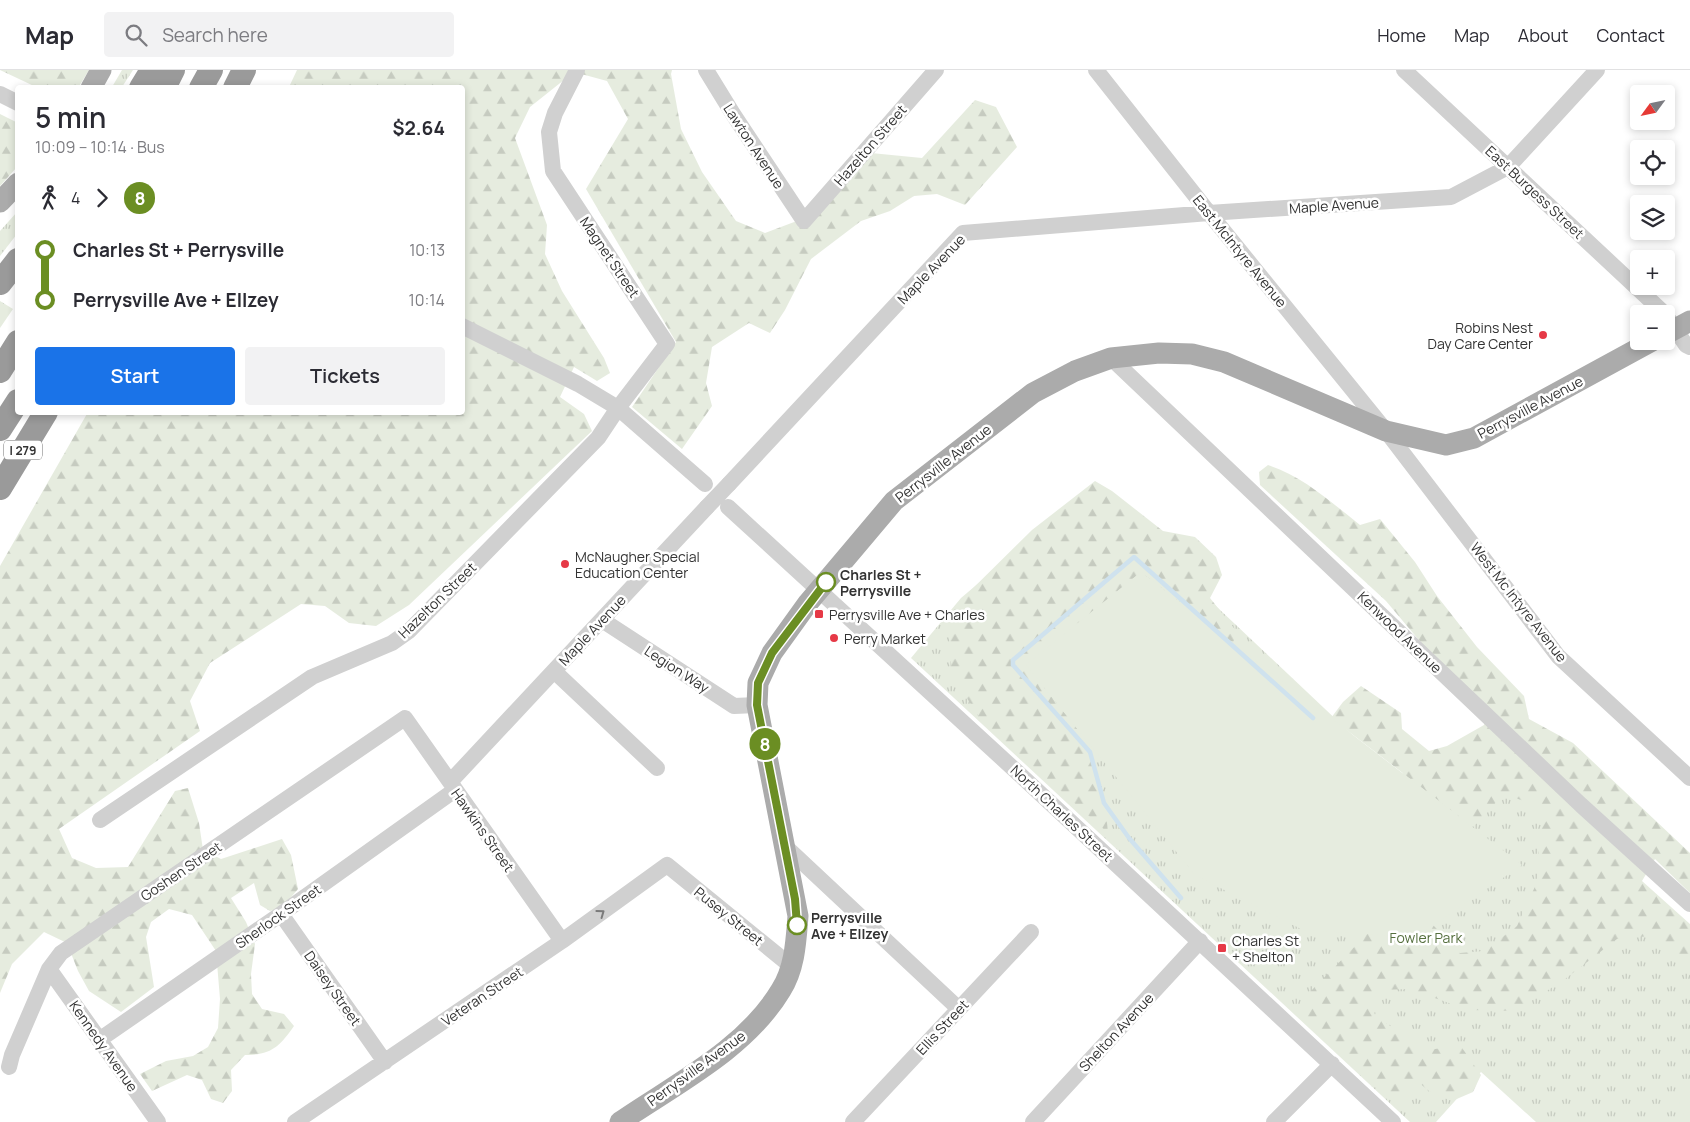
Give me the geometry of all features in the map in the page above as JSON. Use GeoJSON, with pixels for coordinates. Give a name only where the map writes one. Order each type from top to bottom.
{"type":"FeatureCollection","features":[{"type":"Feature","properties":{"kind":"highway"},"geometry":{"type":"LineString","coordinates":[[143,85],[152,70]]}},
{"type":"Feature","properties":{"kind":"highway"},"geometry":{"type":"LineString","coordinates":[[165,85],[172,70]]}},
{"type":"Feature","properties":{"kind":"highway"},"geometry":{"type":"LineString","coordinates":[[202,85],[210,70]]}},
{"type":"Feature","properties":{"kind":"highway"},"geometry":{"type":"LineString","coordinates":[[236,85],[244,70]]}},
{"type":"Feature","properties":{"kind":"highway"},"geometry":{"type":"LineString","coordinates":[[0,283],[15,264]]}},
{"type":"Feature","properties":{"kind":"highway"},"geometry":{"type":"LineString","coordinates":[[0,371],[15,347]]}},
{"type":"Feature","properties":{"kind":"highway"},"geometry":{"type":"LineString","coordinates":[[0,429],[15,406]]}},
{"type":"Feature","properties":{"kind":"highway","name":"I 279"},"geometry":{"type":"LineString","coordinates":[[0,488],[44,415]]}},
{"type":"Feature","properties":{"kind":"main road"},"geometry":{"type":"LineString","coordinates":[[94,85],[101,70]]}},
{"type":"Feature","properties":{"kind":"main road"},"geometry":{"type":"LineString","coordinates":[[0,202],[15,186]]}},
{"type":"Feature","properties":{"kind":"main road","name":"Perrysville Avenue"},"geometry":{"type":"LineString","coordinates":[[620,1122],[708,1063],[748,1031],[782,990],[791,966],[796,948],[798,916],[757,705],[758,683],[772,653],[818,591],[894,501],[1033,392],[1074,371],[1111,358],[1160,353],[1192,354],[1224,362],[1386,431],[1446,445],[1474,438],[1635,350]]}},
{"type":"Feature","properties":{"kind":"street","name":"Magnet Street"},"geometry":{"type":"LineString","coordinates":[[577,70],[555,113],[549,132],[552,171],[667,344]]}},
{"type":"Feature","properties":{"kind":"street","name":"Lawton Avenue"},"geometry":{"type":"LineString","coordinates":[[706,70],[804,220]]}},
{"type":"Feature","properties":{"kind":"street","name":"Hazelton Street"},"geometry":{"type":"LineString","coordinates":[[804,220],[936,70]]}},
{"type":"Feature","properties":{"kind":"street","name":"East McIntyre Avenue"},"geometry":{"type":"LineString","coordinates":[[1096,70],[1386,431]]}},
{"type":"Feature","properties":{"kind":"street","name":"East Burgess Street"},"geometry":{"type":"LineString","coordinates":[[1404,70],[1653,305]]}},
{"type":"Feature","properties":{"kind":"street","name":"Maple Avenue"},"geometry":{"type":"LineString","coordinates":[[453,786],[554,671],[963,233],[1209,213],[1451,197],[1508,167],[1597,70]]}},
{"type":"Feature","properties":{"kind":"street"},"geometry":{"type":"LineString","coordinates":[[0,94],[15,102]]}},
{"type":"Feature","properties":{"kind":"street","name":"East Burgess Street"},"geometry":{"type":"LineString","coordinates":[[1675,327],[1690,347]]}},
{"type":"Feature","properties":{"kind":"street"},"geometry":{"type":"LineString","coordinates":[[465,328],[578,384],[618,408],[704,484]]}},
{"type":"Feature","properties":{"kind":"street","name":"Hazelton Street"},"geometry":{"type":"LineString","coordinates":[[100,820],[312,677],[392,643],[409,631],[598,438],[618,408],[667,344]]}},
{"type":"Feature","properties":{"kind":"street","name":"Kenwood Avenue"},"geometry":{"type":"LineString","coordinates":[[1111,358],[1582,805],[1690,904]]}},
{"type":"Feature","properties":{"kind":"street","name":"West Mc Intyre Avenue"},"geometry":{"type":"LineString","coordinates":[[1386,431],[1558,656],[1690,778]]}},
{"type":"Feature","properties":{"kind":"street","name":"North Charles Street"},"geometry":{"type":"LineString","coordinates":[[728,507],[1200,941],[1392,1122]]}},
{"type":"Feature","properties":{"kind":"street","name":"Legion Way"},"geometry":{"type":"LineString","coordinates":[[602,620],[734,706],[757,705]]}},
{"type":"Feature","properties":{"kind":"street"},"geometry":{"type":"LineString","coordinates":[[554,671],[657,768]]}},
{"type":"Feature","properties":{"kind":"street","name":"Hawkins Street"},"geometry":{"type":"LineString","coordinates":[[405,718],[562,941]]}},
{"type":"Feature","properties":{"kind":"street","name":"Goshen Street"},"geometry":{"type":"LineString","coordinates":[[9,1067],[12,1055],[49,969],[61,953],[405,718]]}},
{"type":"Feature","properties":{"kind":"street","name":"Sherlock Street"},"geometry":{"type":"LineString","coordinates":[[99,1040],[282,914],[453,786]]}},
{"type":"Feature","properties":{"kind":"street"},"geometry":{"type":"LineString","coordinates":[[785,846],[959,1009]]}},
{"type":"Feature","properties":{"kind":"street","name":"Veteran Street"},"geometry":{"type":"LineString","coordinates":[[295,1122],[562,941],[667,865]]}},
{"type":"Feature","properties":{"kind":"street","name":"Pusey Street"},"geometry":{"type":"LineString","coordinates":[[667,865],[791,966]]}},
{"type":"Feature","properties":{"kind":"street","name":"Daisey Street"},"geometry":{"type":"LineString","coordinates":[[282,914],[385,1062]]}},
{"type":"Feature","properties":{"kind":"street","name":"Ellis Street"},"geometry":{"type":"LineString","coordinates":[[853,1122],[1031,932]]}},
{"type":"Feature","properties":{"kind":"street","name":"Shelton Avenue"},"geometry":{"type":"LineString","coordinates":[[1032,1122],[1200,941]]}},
{"type":"Feature","properties":{"kind":"street","name":"Kennedy Avenue"},"geometry":{"type":"LineString","coordinates":[[49,969],[158,1122]]}},
{"type":"Feature","properties":{"kind":"street"},"geometry":{"type":"LineString","coordinates":[[1274,1122],[1332,1064]]}},
{"type":"Feature","properties":{"kind":"green space"},"geometry":{"type":"Polygon","coordinates":[[[0,70],[89,70],[80,85],[32,85],[0,70]]]}},
{"type":"Feature","properties":{"kind":"green space"},"geometry":{"type":"Polygon","coordinates":[[[122,70],[133,70],[123,85],[113,85],[122,70]]]}},
{"type":"Feature","properties":{"kind":"green space"},"geometry":{"type":"Polygon","coordinates":[[[297,70],[672,70],[671,74],[681,129],[702,172],[736,221],[765,233],[818,213],[871,153],[922,158],[975,100],[996,107],[1017,147],[965,205],[937,194],[914,196],[890,211],[861,221],[811,259],[785,310],[770,333],[749,323],[712,347],[706,383],[712,406],[682,449],[632,407],[676,342],[586,189],[628,119],[607,81],[574,72],[530,107],[515,138],[547,225],[545,254],[562,291],[604,358],[610,373],[597,381],[574,367],[560,397],[584,414],[592,431],[409,605],[376,626],[349,623],[325,606],[301,604],[210,663],[190,701],[200,731],[59,829],[72,858],[96,868],[128,867],[175,791],[188,788],[199,823],[203,850],[221,859],[282,839],[291,855],[298,889],[282,908],[270,911],[260,905],[254,883],[231,898],[246,922],[255,944],[251,974],[252,994],[262,1009],[284,1014],[294,1026],[274,1048],[254,1055],[245,1055],[231,1070],[232,1091],[223,1103],[211,1099],[202,1080],[187,1075],[152,1091],[140,1074],[166,1061],[193,1056],[208,1047],[218,1028],[220,999],[216,951],[192,915],[169,909],[151,922],[146,937],[154,987],[121,1012],[89,991],[78,971],[67,943],[44,932],[12,964],[0,993],[0,566],[86,415],[465,415],[465,85],[290,85],[297,70]]]}},
{"type":"Feature","properties":{"kind":"green space"},"geometry":{"type":"Polygon","coordinates":[[[0,114],[15,122],[15,169],[0,186],[0,114]]]}},
{"type":"Feature","properties":{"kind":"green space"},"geometry":{"type":"Polygon","coordinates":[[[15,214],[15,237],[0,256],[0,231],[15,214]]]}},
{"type":"Feature","properties":{"kind":"green space"},"geometry":{"type":"Polygon","coordinates":[[[0,301],[13,309],[0,328],[0,301]]]}},
{"type":"Feature","properties":{"kind":"green space"},"geometry":{"type":"Polygon","coordinates":[[[1268,465],[1305,483],[1360,525],[1380,519],[1415,562],[1437,596],[1477,647],[1524,696],[1529,719],[1573,743],[1690,853],[1690,893],[1655,859],[1642,881],[1690,924],[1690,972],[1681,968],[1650,936],[1617,939],[1565,979],[1516,1011],[1469,1010],[1409,989],[1379,990],[1371,1005],[1376,1017],[1429,1050],[1460,1045],[1481,1075],[1473,1092],[1452,1101],[1429,1091],[1417,1081],[1395,1101],[1304,1017],[1311,991],[1367,934],[1416,937],[1433,925],[1460,953],[1484,951],[1517,926],[1538,880],[1539,835],[1547,809],[1504,794],[1473,827],[1331,718],[1343,702],[1361,686],[1401,713],[1402,729],[1429,751],[1447,746],[1484,725],[1488,712],[1434,658],[1386,601],[1260,485],[1259,472],[1268,465]]]}},
{"type":"Feature","properties":{"kind":"green space"},"geometry":{"type":"Polygon","coordinates":[[[1095,481],[1112,491],[1163,531],[1195,537],[1216,557],[1222,575],[1210,598],[1237,632],[1233,643],[1141,572],[1026,665],[1083,736],[1105,802],[1108,833],[981,720],[952,675],[948,624],[956,605],[1032,530],[1095,481]]]}},
{"type":"Feature","properties":{"kind":"green space","name":"Fowler Park"},"geometry":{"type":"Polygon","coordinates":[[[1091,488],[1397,777],[1482,728],[1690,928],[1690,1122],[1536,1122],[1481,1072],[1436,1122],[1410,1122],[911,658],[961,598],[1091,488]]]}},
{"type":"Feature","properties":{"kind":"green space"},"geometry":{"type":"Polygon","coordinates":[[[1141,572],[1522,865],[1416,937],[1303,930],[1195,875],[1026,665],[1141,572]]]}},
{"type":"Feature","properties":{"kind":"green space"},"geometry":{"type":"Polygon","coordinates":[[[1690,1079],[1690,1122],[1687,1122],[1676,1095],[1690,1079]]]}},
{"type":"Feature","properties":{"kind":"waterway"},"geometry":{"type":"LineString","coordinates":[[1181,898],[1129,838],[1104,803],[1090,752],[1013,665],[1013,660],[1134,557],[1313,718]]}},
{"type":"Feature","properties":{"kind":"bus line","name":"8"},"geometry":{"type":"LineString","coordinates":[[797,925],[798,916],[795,899],[757,705],[758,683],[772,653],[808,603],[826,582]]}},
{"type":"Feature","properties":{"kind":"place","name":"Robins Nest Day Care Center"},"geometry":{"type":"Point","coordinates":[1543,335]}},
{"type":"Feature","properties":{"kind":"place","name":"McNaugher Special Education Center"},"geometry":{"type":"Point","coordinates":[565,564]}},
{"type":"Feature","properties":{"kind":"place","name":"Charles St + Perrysville"},"geometry":{"type":"Point","coordinates":[826,582]}},
{"type":"Feature","properties":{"kind":"place","name":"Perrysville Ave + Charles"},"geometry":{"type":"Point","coordinates":[819,614]}},
{"type":"Feature","properties":{"kind":"place","name":"Perry Market"},"geometry":{"type":"Point","coordinates":[834,638]}},
{"type":"Feature","properties":{"kind":"place","name":"Perrysville Ave + Ellzey"},"geometry":{"type":"Point","coordinates":[797,925]}},
{"type":"Feature","properties":{"kind":"place","name":"Charles St + Shelton"},"geometry":{"type":"Point","coordinates":[1222,948]}}]}
